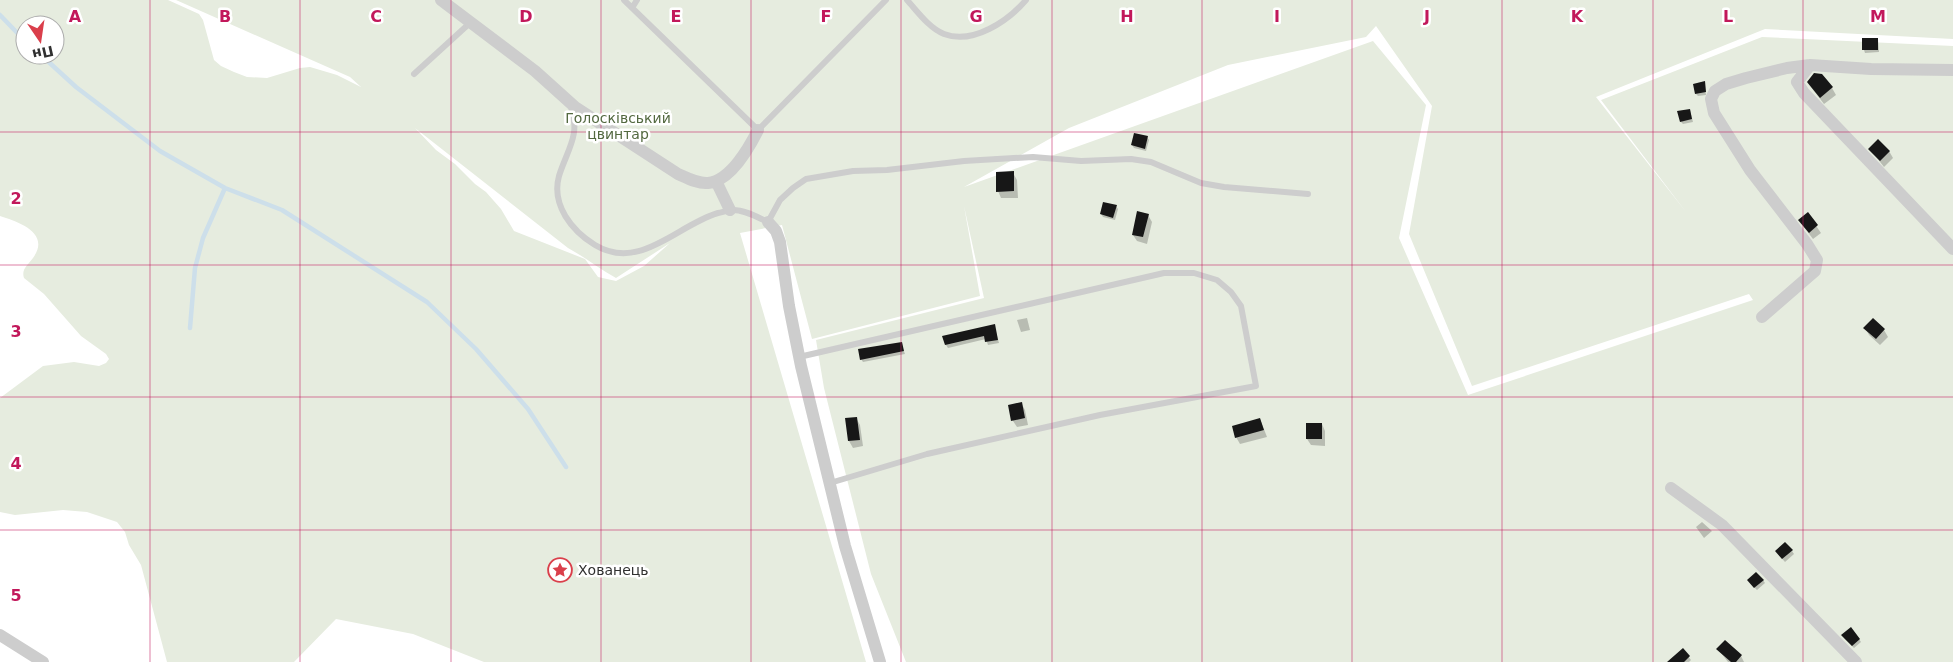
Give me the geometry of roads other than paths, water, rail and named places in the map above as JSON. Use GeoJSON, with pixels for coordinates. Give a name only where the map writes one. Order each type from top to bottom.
{"type":"FeatureCollection","features":[{"type":"Feature","properties":{"kind":"street"},"geometry":{"type":"LineString","coordinates":[[441,0],[535,71],[575,107],[678,174],[702,183],[716,181],[730,171],[744,156],[758,130]]}},
{"type":"Feature","properties":{"kind":"street"},"geometry":{"type":"LineString","coordinates":[[1762,317],[1815,271],[1817,260],[1807,244],[1750,170],[1714,113],[1711,99],[1715,91],[1726,84],[1787,68],[1810,66],[1953,70]]}},
{"type":"Feature","properties":{"kind":"street"},"geometry":{"type":"LineString","coordinates":[[1810,66],[1797,82],[1804,93],[1953,250]]}},
{"type":"Feature","properties":{"kind":"street"},"geometry":{"type":"LineString","coordinates":[[716,181],[730,210]]}},
{"type":"Feature","properties":{"kind":"street"},"geometry":{"type":"LineString","coordinates":[[768,222],[776,231],[780,242],[789,306],[799,357],[845,546],[880,662]]}},
{"type":"Feature","properties":{"kind":"street"},"geometry":{"type":"LineString","coordinates":[[1671,488],[1722,525],[1856,662]]}},
{"type":"Feature","properties":{"kind":"street"},"geometry":{"type":"LineString","coordinates":[[0,635],[43,662]]}},
{"type":"Feature","properties":{"kind":"lane"},"geometry":{"type":"LineString","coordinates":[[624,0],[758,130],[886,0]]}},
{"type":"Feature","properties":{"kind":"lane"},"geometry":{"type":"LineString","coordinates":[[632,8],[637,0]]}},
{"type":"Feature","properties":{"kind":"lane"},"geometry":{"type":"LineString","coordinates":[[907,0],[932,27],[943,34],[955,36],[968,35],[995,26],[1017,10],[1026,0]]}},
{"type":"Feature","properties":{"kind":"lane"},"geometry":{"type":"LineString","coordinates":[[414,74],[471,22]]}},
{"type":"Feature","properties":{"kind":"lane"},"geometry":{"type":"LineString","coordinates":[[567,99],[576,126],[572,144],[559,177],[558,195],[564,214],[572,227],[598,247],[615,253],[641,252],[706,216],[730,210],[742,211],[768,222],[780,200],[792,188],[806,179],[853,171],[887,170],[964,161],[1034,157],[1081,161],[1132,159],[1151,162],[1201,183],[1224,187],[1308,194]]}},
{"type":"Feature","properties":{"kind":"lane"},"geometry":{"type":"LineString","coordinates":[[799,357],[1164,274],[1194,273],[1217,280],[1231,292],[1241,306],[1256,386],[1100,415],[927,454],[830,483]]}},
{"type":"Feature","properties":{"kind":"waterway"},"geometry":{"type":"LineString","coordinates":[[0,15],[15,31]]}},
{"type":"Feature","properties":{"kind":"waterway"},"geometry":{"type":"LineString","coordinates":[[52,65],[76,87],[160,151],[225,188],[282,210],[427,302],[476,349],[528,409],[566,467]]}},
{"type":"Feature","properties":{"kind":"waterway"},"geometry":{"type":"LineString","coordinates":[[190,328],[195,268],[203,238],[225,188]]}},
{"type":"Feature","properties":{"kind":"place","name":"Хованець"},"geometry":{"type":"Point","coordinates":[560,570]}},
{"type":"Feature","properties":{"kind":"park label","name":"Голосківський цвинтар"},"geometry":{"type":"Point","coordinates":[618,126]}}]}
